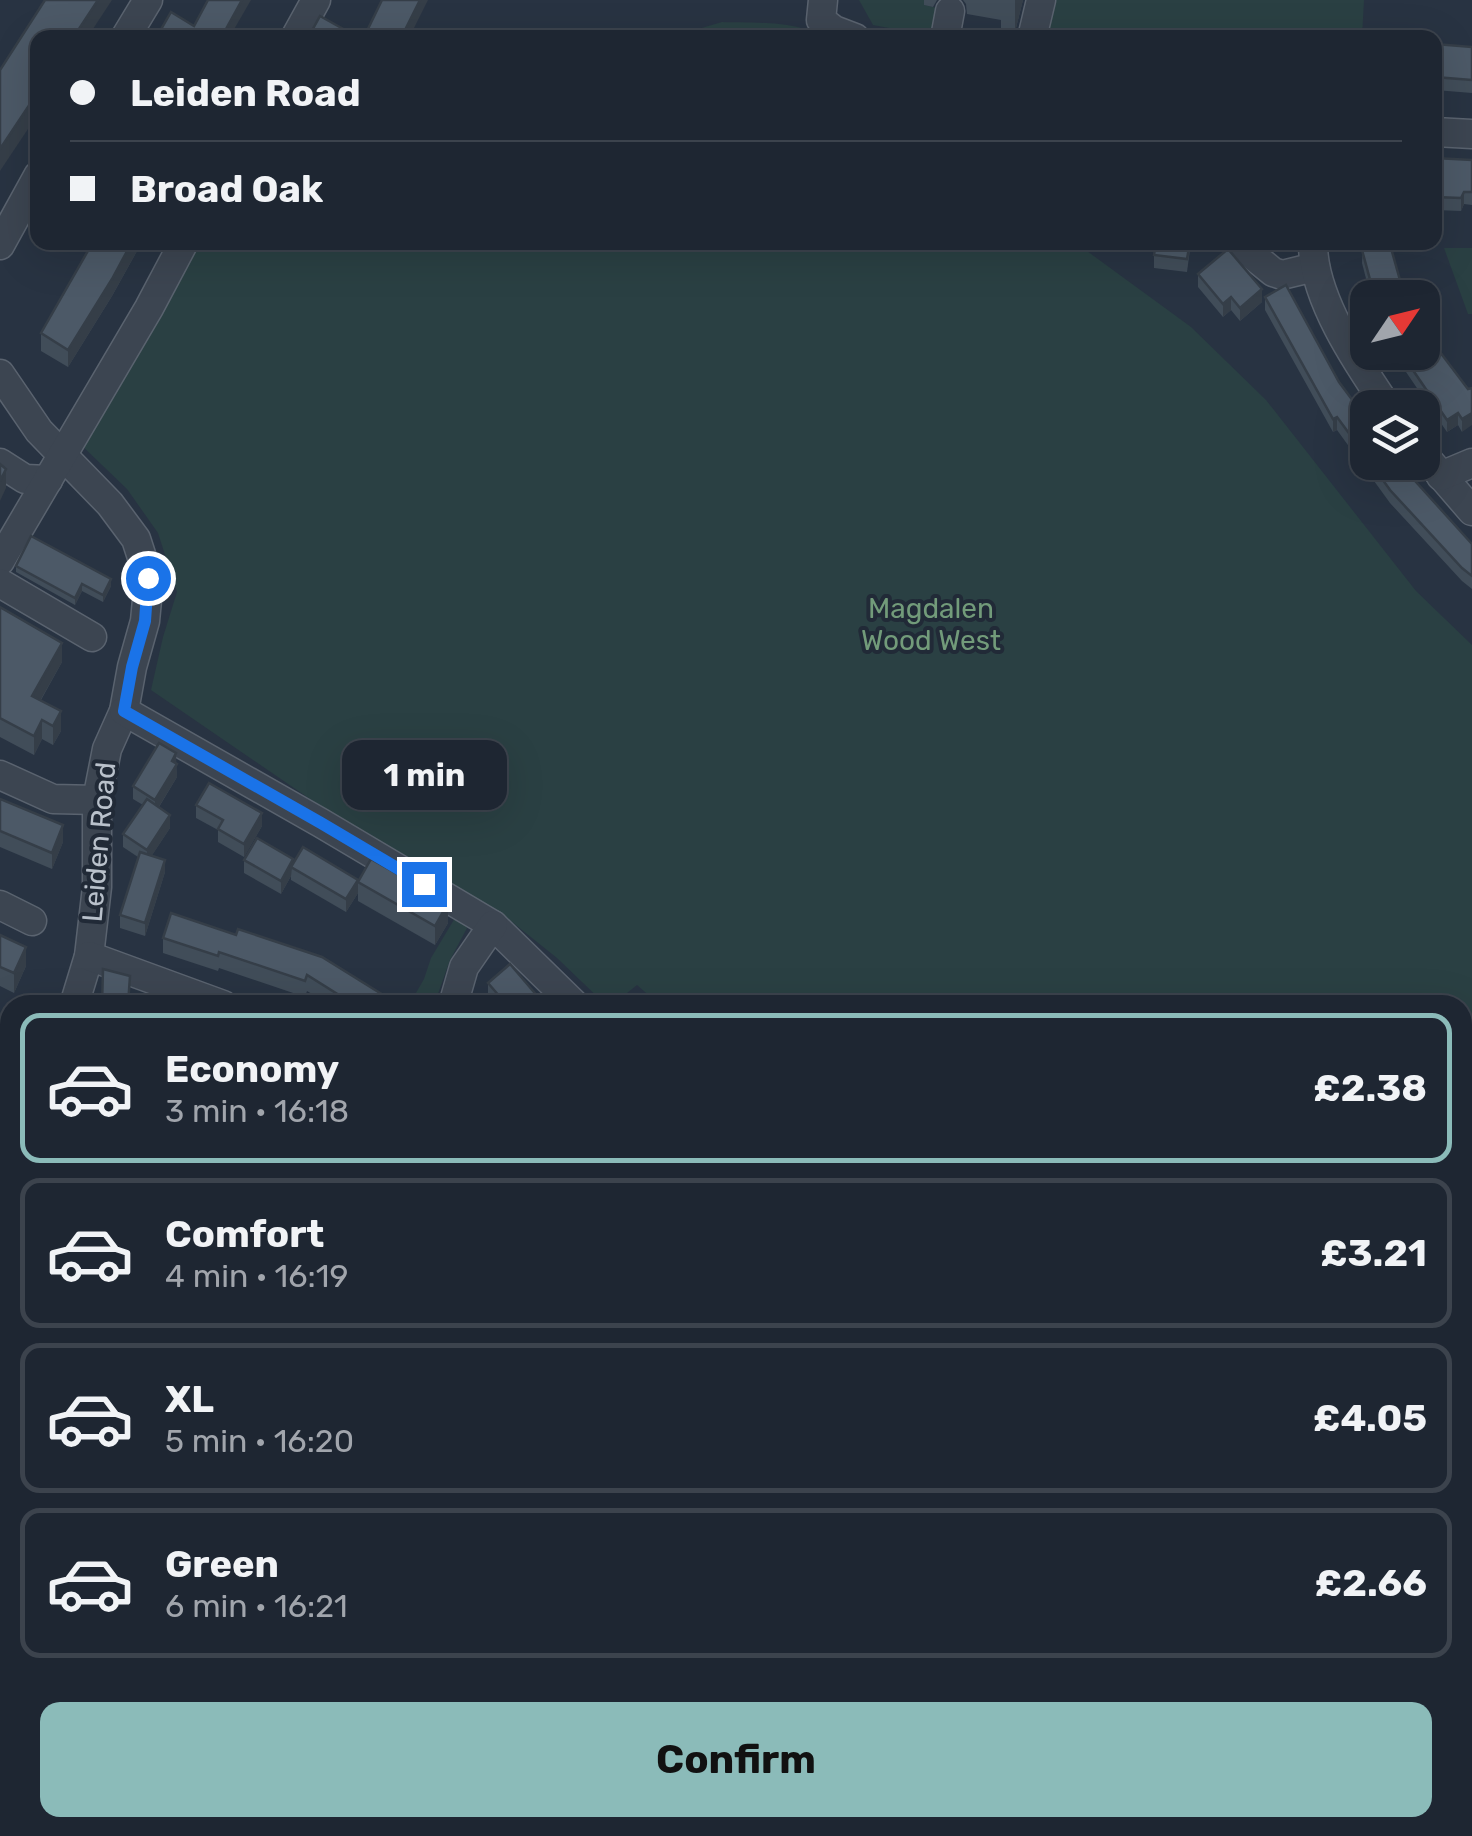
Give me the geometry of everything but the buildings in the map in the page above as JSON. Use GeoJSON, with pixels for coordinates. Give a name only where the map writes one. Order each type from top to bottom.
{"type":"FeatureCollection","features":[{"type":"Feature","properties":{"kind":"street"},"geometry":{"type":"LineString","coordinates":[[129,30],[148,0]]}},
{"type":"Feature","properties":{"kind":"street"},"geometry":{"type":"LineString","coordinates":[[300,30],[316,0]]}},
{"type":"Feature","properties":{"kind":"street"},"geometry":{"type":"LineString","coordinates":[[1034,30],[1041,0]]}},
{"type":"Feature","properties":{"kind":"street"},"geometry":{"type":"LineString","coordinates":[[1442,132],[1472,134]]}},
{"type":"Feature","properties":{"kind":"street"},"geometry":{"type":"LineString","coordinates":[[0,245],[30,191]]}},
{"type":"Feature","properties":{"kind":"street"},"geometry":{"type":"LineString","coordinates":[[0,560],[180,250]]}},
{"type":"Feature","properties":{"kind":"street"},"geometry":{"type":"LineString","coordinates":[[1246,250],[1282,276],[1314,255],[1339,328],[1376,390]]}},
{"type":"Feature","properties":{"kind":"street","name":"Leiden Road"},"geometry":{"type":"LineString","coordinates":[[0,374],[39,431],[55,468],[110,504],[136,539],[148,578],[145,621],[124,711],[106,749],[97,800],[97,887],[90,956],[77,995]]}},
{"type":"Feature","properties":{"kind":"street"},"geometry":{"type":"LineString","coordinates":[[0,463],[25,479],[55,468]]}},
{"type":"Feature","properties":{"kind":"street"},"geometry":{"type":"LineString","coordinates":[[1472,463],[1441,476],[1472,511]]}},
{"type":"Feature","properties":{"kind":"street"},"geometry":{"type":"LineString","coordinates":[[0,583],[92,637]]}},
{"type":"Feature","properties":{"kind":"street"},"geometry":{"type":"LineString","coordinates":[[124,711],[493,925],[565,995]]}},
{"type":"Feature","properties":{"kind":"street"},"geometry":{"type":"LineString","coordinates":[[0,775],[53,799],[97,800]]}},
{"type":"Feature","properties":{"kind":"street"},"geometry":{"type":"LineString","coordinates":[[0,905],[32,921]]}},
{"type":"Feature","properties":{"kind":"street"},"geometry":{"type":"LineString","coordinates":[[456,995],[464,967],[493,925]]}},
{"type":"Feature","properties":{"kind":"street"},"geometry":{"type":"LineString","coordinates":[[90,956],[195,995]]}},
{"type":"Feature","properties":{"kind":"green space"},"geometry":{"type":"Polygon","coordinates":[[[859,0],[925,0],[924,5],[947,10],[940,30],[873,25],[859,0]]]}},
{"type":"Feature","properties":{"kind":"green space"},"geometry":{"type":"Polygon","coordinates":[[[1052,0],[1364,0],[1362,30],[1046,30],[1052,0]]]}},
{"type":"Feature","properties":{"kind":"green space"},"geometry":{"type":"Polygon","coordinates":[[[722,22],[787,25],[806,30],[695,30],[722,22]]]}},
{"type":"Feature","properties":{"kind":"green space"},"geometry":{"type":"Polygon","coordinates":[[[1444,248],[1472,248],[1472,314],[1468,314],[1444,248]]]}},
{"type":"Feature","properties":{"kind":"green space","name":"Magdalen Wood West"},"geometry":{"type":"Polygon","coordinates":[[[190,250],[1086,250],[1191,327],[1266,400],[1416,591],[1472,645],[1472,995],[648,995],[637,985],[624,995],[596,995],[501,913],[332,814],[151,690],[177,592],[158,533],[127,489],[77,441],[190,250]]]}},
{"type":"Feature","properties":{"kind":"green space"},"geometry":{"type":"Polygon","coordinates":[[[455,918],[466,925],[438,995],[415,995],[455,918]]]}},
{"type":"Feature","properties":{"kind":"route"},"geometry":{"type":"LineString","coordinates":[[148,578],[145,621],[124,711],[424,884]]}}]}
